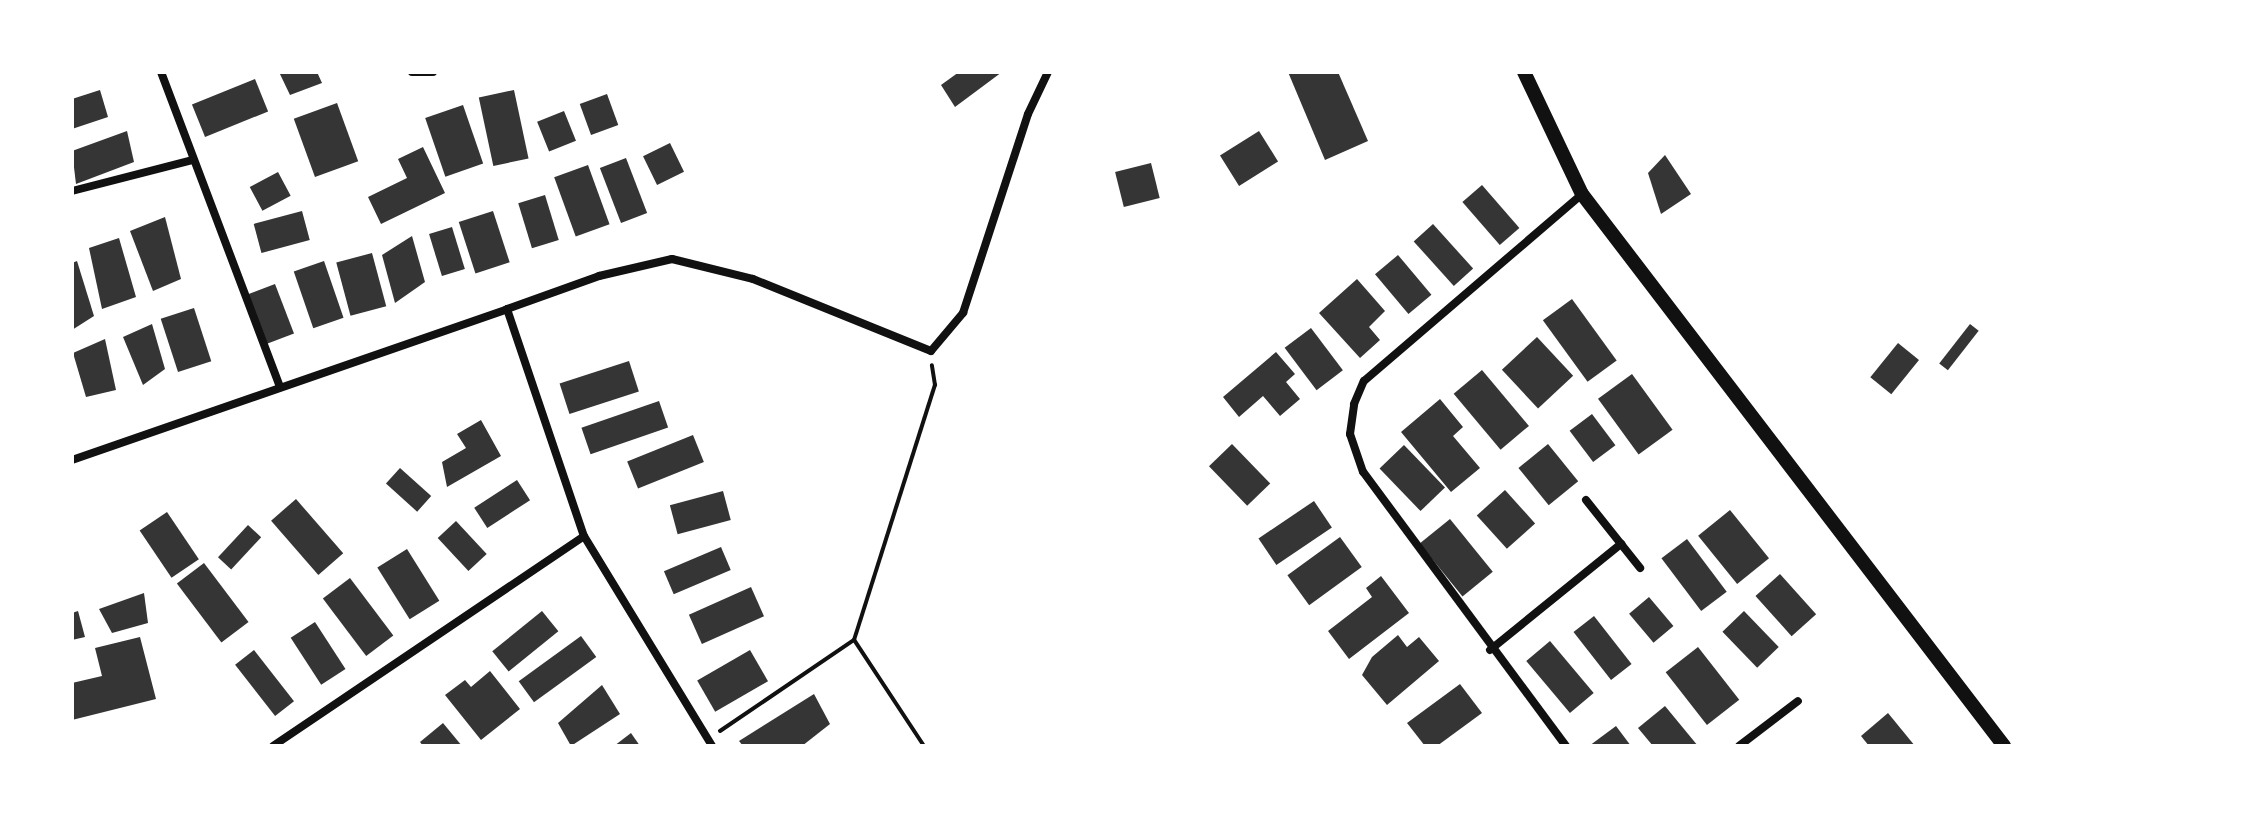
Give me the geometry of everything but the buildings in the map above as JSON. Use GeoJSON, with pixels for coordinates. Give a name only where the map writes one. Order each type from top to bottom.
{"type":"FeatureCollection","features":[{"type":"Feature","properties":{"kind":"street"},"geometry":{"type":"LineString","coordinates":[[161,72],[280,387]]}},
{"type":"Feature","properties":{"kind":"street"},"geometry":{"type":"LineString","coordinates":[[412,72],[433,72]]}},
{"type":"Feature","properties":{"kind":"street"},"geometry":{"type":"LineString","coordinates":[[72,460],[599,276],[672,259],[753,279],[931,351],[963,313],[1028,114],[1048,72]]}},
{"type":"Feature","properties":{"kind":"street"},"geometry":{"type":"LineString","coordinates":[[1524,72],[1582,194],[2004,746]]}},
{"type":"Feature","properties":{"kind":"street"},"geometry":{"type":"LineString","coordinates":[[72,191],[193,160]]}},
{"type":"Feature","properties":{"kind":"street"},"geometry":{"type":"LineString","coordinates":[[1566,746],[1490,650],[1363,472],[1350,434],[1354,404],[1364,381],[1423,326],[1582,194]]}},
{"type":"Feature","properties":{"kind":"street"},"geometry":{"type":"LineString","coordinates":[[507,309],[584,536],[710,743]]}},
{"type":"Feature","properties":{"kind":"street"},"geometry":{"type":"LineString","coordinates":[[1586,500],[1640,568]]}},
{"type":"Feature","properties":{"kind":"street"},"geometry":{"type":"LineString","coordinates":[[273,746],[584,536]]}},
{"type":"Feature","properties":{"kind":"street"},"geometry":{"type":"LineString","coordinates":[[1490,650],[1621,544]]}},
{"type":"Feature","properties":{"kind":"street"},"geometry":{"type":"LineString","coordinates":[[1739,746],[1798,701]]}},
{"type":"Feature","properties":{"kind":"path"},"geometry":{"type":"LineString","coordinates":[[710,743],[854,640],[935,385],[931,351]]}},
{"type":"Feature","properties":{"kind":"path"},"geometry":{"type":"LineString","coordinates":[[854,640],[924,746]]}}]}
